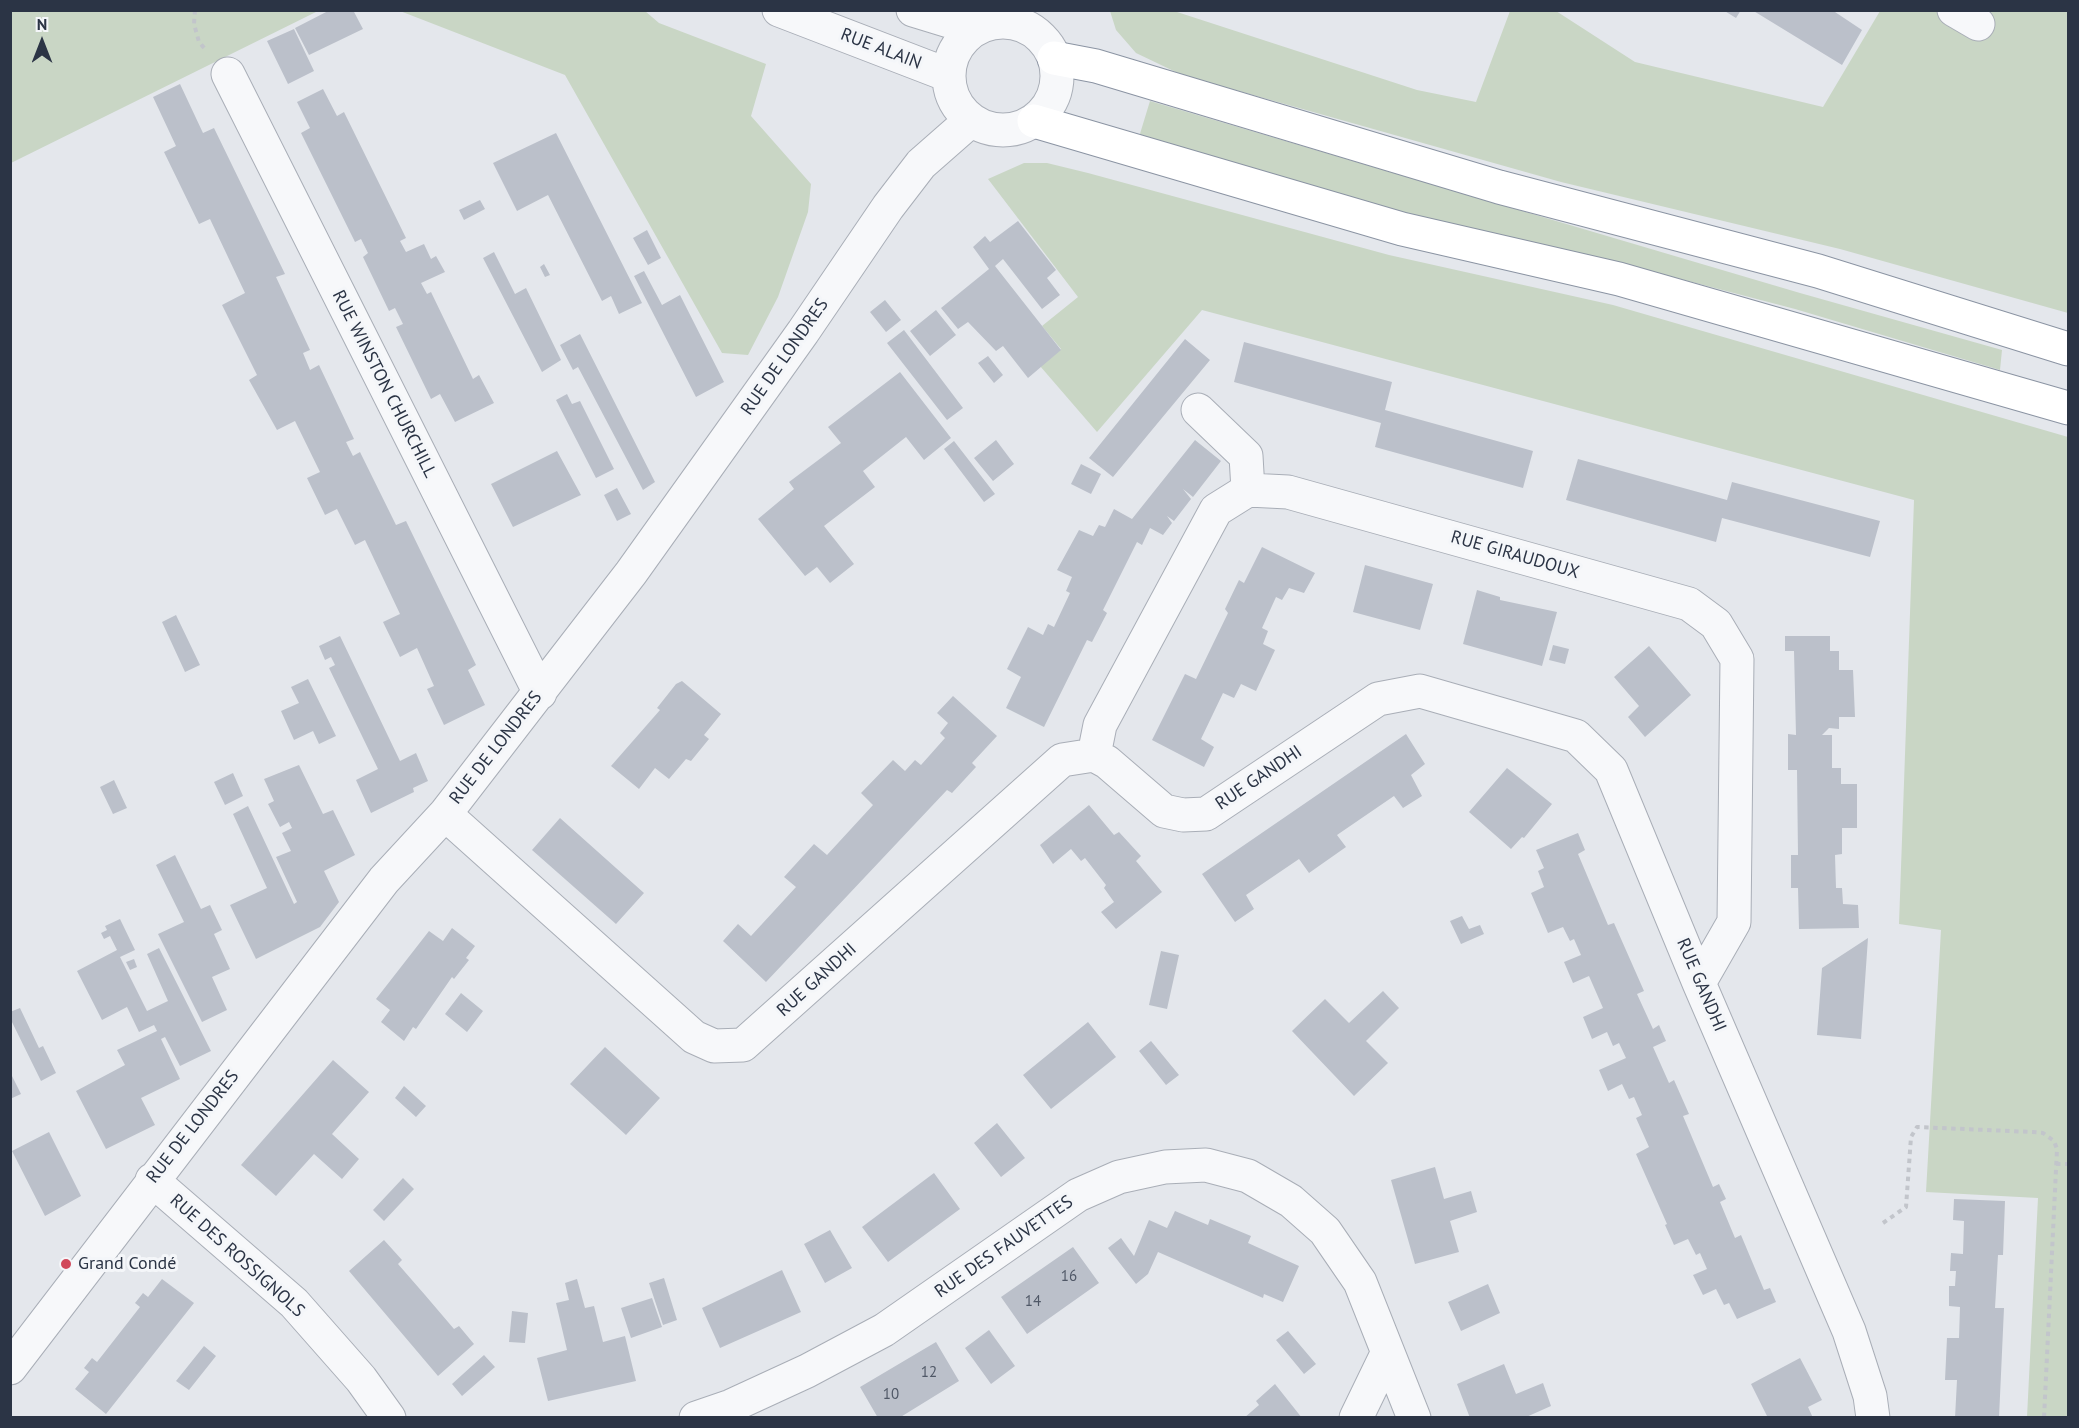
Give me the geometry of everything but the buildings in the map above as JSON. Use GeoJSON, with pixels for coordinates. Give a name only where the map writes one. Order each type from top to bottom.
{"type":"FeatureCollection","features":[{"type":"Feature","properties":{"kind":"highway"},"geometry":{"type":"LineString","coordinates":[[1054,58],[1096,66],[1499,187],[1818,271],[2068,349]]}},
{"type":"Feature","properties":{"kind":"highway"},"geometry":{"type":"LineString","coordinates":[[1034,122],[1402,229],[1619,279],[2062,406]]}},
{"type":"Feature","properties":{"kind":"street","name":"RUE ALAIN"},"geometry":{"type":"LineString","coordinates":[[779,10],[948,75]]}},
{"type":"Feature","properties":{"kind":"street"},"geometry":{"type":"LineString","coordinates":[[913,10],[975,29],[1005,22],[1020,24],[1039,21],[1054,58],[1058,75],[1055,93],[1047,109],[1034,122],[1013,130],[991,130],[970,121],[958,108],[950,92],[948,75],[956,49],[975,29]]}},
{"type":"Feature","properties":{"kind":"street","name":"RUE WINSTON CHURCHILL"},"geometry":{"type":"LineString","coordinates":[[228,74],[540,693]]}},
{"type":"Feature","properties":{"kind":"street","name":"RUE DE LONDRES"},"geometry":{"type":"LineString","coordinates":[[10,1368],[384,880],[445,814],[631,573],[796,342],[888,207],[921,164],[970,121]]}},
{"type":"Feature","properties":{"kind":"street"},"geometry":{"type":"LineString","coordinates":[[1094,755],[1100,725],[1216,510],[1248,490],[1245,456],[1197,410]]}},
{"type":"Feature","properties":{"kind":"street","name":"RUE GIRAUDOUX"},"geometry":{"type":"LineString","coordinates":[[1248,490],[1288,492],[1689,604],[1716,624],[1737,659],[1734,922],[1699,982]]}},
{"type":"Feature","properties":{"kind":"street","name":"RUE GANDHI"},"geometry":{"type":"LineString","coordinates":[[445,814],[694,1037],[714,1046],[743,1045],[1062,760],[1094,755],[1107,762],[1164,811],[1183,815],[1206,814],[1378,699],[1420,691],[1575,736],[1611,770],[1699,982],[1850,1331],[1870,1396],[1873,1418]]}},
{"type":"Feature","properties":{"kind":"street","name":"RUE DES FAUVETTES"},"geometry":{"type":"LineString","coordinates":[[696,1418],[731,1406],[807,1371],[884,1330],[1078,1195],[1119,1177],[1165,1167],[1206,1165],[1248,1176],[1291,1201],[1325,1231],[1360,1282],[1414,1418]]}},
{"type":"Feature","properties":{"kind":"street","name":"RUE DES ROSSIGNOLS"},"geometry":{"type":"LineString","coordinates":[[152,1180],[294,1304],[361,1379],[389,1418]]}},
{"type":"Feature","properties":{"kind":"street"},"geometry":{"type":"LineString","coordinates":[[1356,1418],[1387,1354]]}},
{"type":"Feature","properties":{"kind":"path"},"geometry":{"type":"LineString","coordinates":[[1883,1223],[1906,1207],[1911,1137],[1917,1127],[2043,1134],[2054,1141],[2056,1164],[2044,1418]]}},
{"type":"Feature","properties":{"kind":"path"},"geometry":{"type":"LineString","coordinates":[[2056,1164],[2068,1164]]}},
{"type":"Feature","properties":{"kind":"green space"},"geometry":{"type":"Polygon","coordinates":[[[11,10],[318,10],[318,11],[11,163],[11,10]]]}},
{"type":"Feature","properties":{"kind":"green space"},"geometry":{"type":"Polygon","coordinates":[[[400,11],[645,11],[659,23],[766,64],[751,116],[811,184],[808,212],[778,297],[748,355],[722,353],[565,75],[400,11]]]}},
{"type":"Feature","properties":{"kind":"green space"},"geometry":{"type":"Polygon","coordinates":[[[1110,11],[1174,11],[1417,90],[1476,102],[1510,11],[1556,11],[1635,62],[1823,107],[1880,11],[2068,11],[2068,313],[1840,249],[1561,182],[1182,75],[1136,53],[1116,30],[1110,11]]]}},
{"type":"Feature","properties":{"kind":"green space"},"geometry":{"type":"Polygon","coordinates":[[[1150,101],[1800,293],[2002,350],[2000,370],[1795,309],[1623,264],[1406,214],[1139,137],[1150,101]]]}},
{"type":"Feature","properties":{"kind":"green space"},"geometry":{"type":"Polygon","coordinates":[[[1024,163],[1047,163],[1389,255],[1613,305],[2068,437],[2068,1417],[2027,1417],[2038,1198],[1926,1192],[1941,930],[1899,924],[1914,500],[1202,310],[1097,432],[1040,366],[1061,349],[1042,326],[1078,297],[988,179],[1024,163]]]}},
{"type":"Feature","properties":{"kind":"place","name":"Grand Condé"},"geometry":{"type":"Point","coordinates":[66,1264]}}]}
